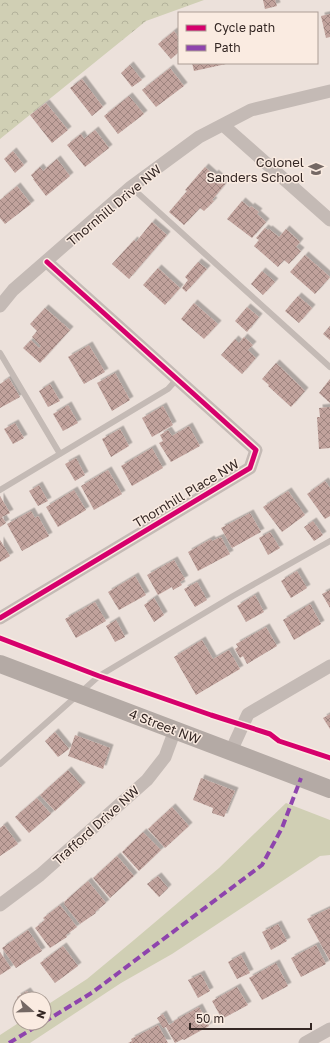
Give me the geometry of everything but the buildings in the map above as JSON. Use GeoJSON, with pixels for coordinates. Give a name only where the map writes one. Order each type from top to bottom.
{"type":"FeatureCollection","features":[{"type":"Feature","properties":{"kind":"main road","name":"4 Street NW"},"geometry":{"type":"LineString","coordinates":[[0,664],[330,789]]}},
{"type":"Feature","properties":{"kind":"street","name":"Thornhill Drive NW"},"geometry":{"type":"LineString","coordinates":[[0,306],[14,290],[131,187],[198,137],[251,110],[330,91]]}},
{"type":"Feature","properties":{"kind":"street"},"geometry":{"type":"LineString","coordinates":[[223,125],[330,220]]}},
{"type":"Feature","properties":{"kind":"street","name":"Thornhill Place NW"},"geometry":{"type":"LineString","coordinates":[[0,618],[250,468],[256,450],[46,262]]}},
{"type":"Feature","properties":{"kind":"street"},"geometry":{"type":"LineString","coordinates":[[231,751],[248,714],[330,666]]}},
{"type":"Feature","properties":{"kind":"street","name":"Trafford Drive NW"},"geometry":{"type":"LineString","coordinates":[[0,905],[40,875],[147,780],[165,757],[176,730]]}},
{"type":"Feature","properties":{"kind":"street"},"geometry":{"type":"LineString","coordinates":[[305,1043],[330,1029]]}},
{"type":"Feature","properties":{"kind":"lane"},"geometry":{"type":"LineString","coordinates":[[131,187],[330,367]]}},
{"type":"Feature","properties":{"kind":"lane"},"geometry":{"type":"LineString","coordinates":[[0,353],[60,454]]}},
{"type":"Feature","properties":{"kind":"lane"},"geometry":{"type":"LineString","coordinates":[[0,490],[168,389],[177,379]]}},
{"type":"Feature","properties":{"kind":"lane"},"geometry":{"type":"LineString","coordinates":[[0,764],[99,676],[233,596],[330,541]]}},
{"type":"Feature","properties":{"kind":"green space"},"geometry":{"type":"Polygon","coordinates":[[[0,0],[204,0],[146,21],[0,139],[0,0]]]}},
{"type":"Feature","properties":{"kind":"green space"},"geometry":{"type":"Polygon","coordinates":[[[286,803],[330,820],[330,855],[320,856],[172,954],[121,983],[52,1028],[52,1002],[87,979],[219,868],[286,803]]]}},
{"type":"Feature","properties":{"kind":"green space"},"geometry":{"type":"Polygon","coordinates":[[[12,1027],[12,1031],[48,1031],[30,1043],[0,1043],[0,1035],[12,1027]]]}},
{"type":"Feature","properties":{"kind":"marked path"},"geometry":{"type":"LineString","coordinates":[[52,1017],[93,992],[262,865],[282,828],[301,778]]}},
{"type":"Feature","properties":{"kind":"marked path"},"geometry":{"type":"LineString","coordinates":[[9,1043],[29,1031]]}},
{"type":"Feature","properties":{"kind":"cycle path"},"geometry":{"type":"LineString","coordinates":[[0,618],[250,468],[256,450],[47,262]]}},
{"type":"Feature","properties":{"kind":"cycle path"},"geometry":{"type":"LineString","coordinates":[[0,638],[99,676],[270,734],[279,741],[330,758]]}},
{"type":"Feature","properties":{"kind":"place","name":"Colonel Sanders School"},"geometry":{"type":"Point","coordinates":[316,169]}}]}
